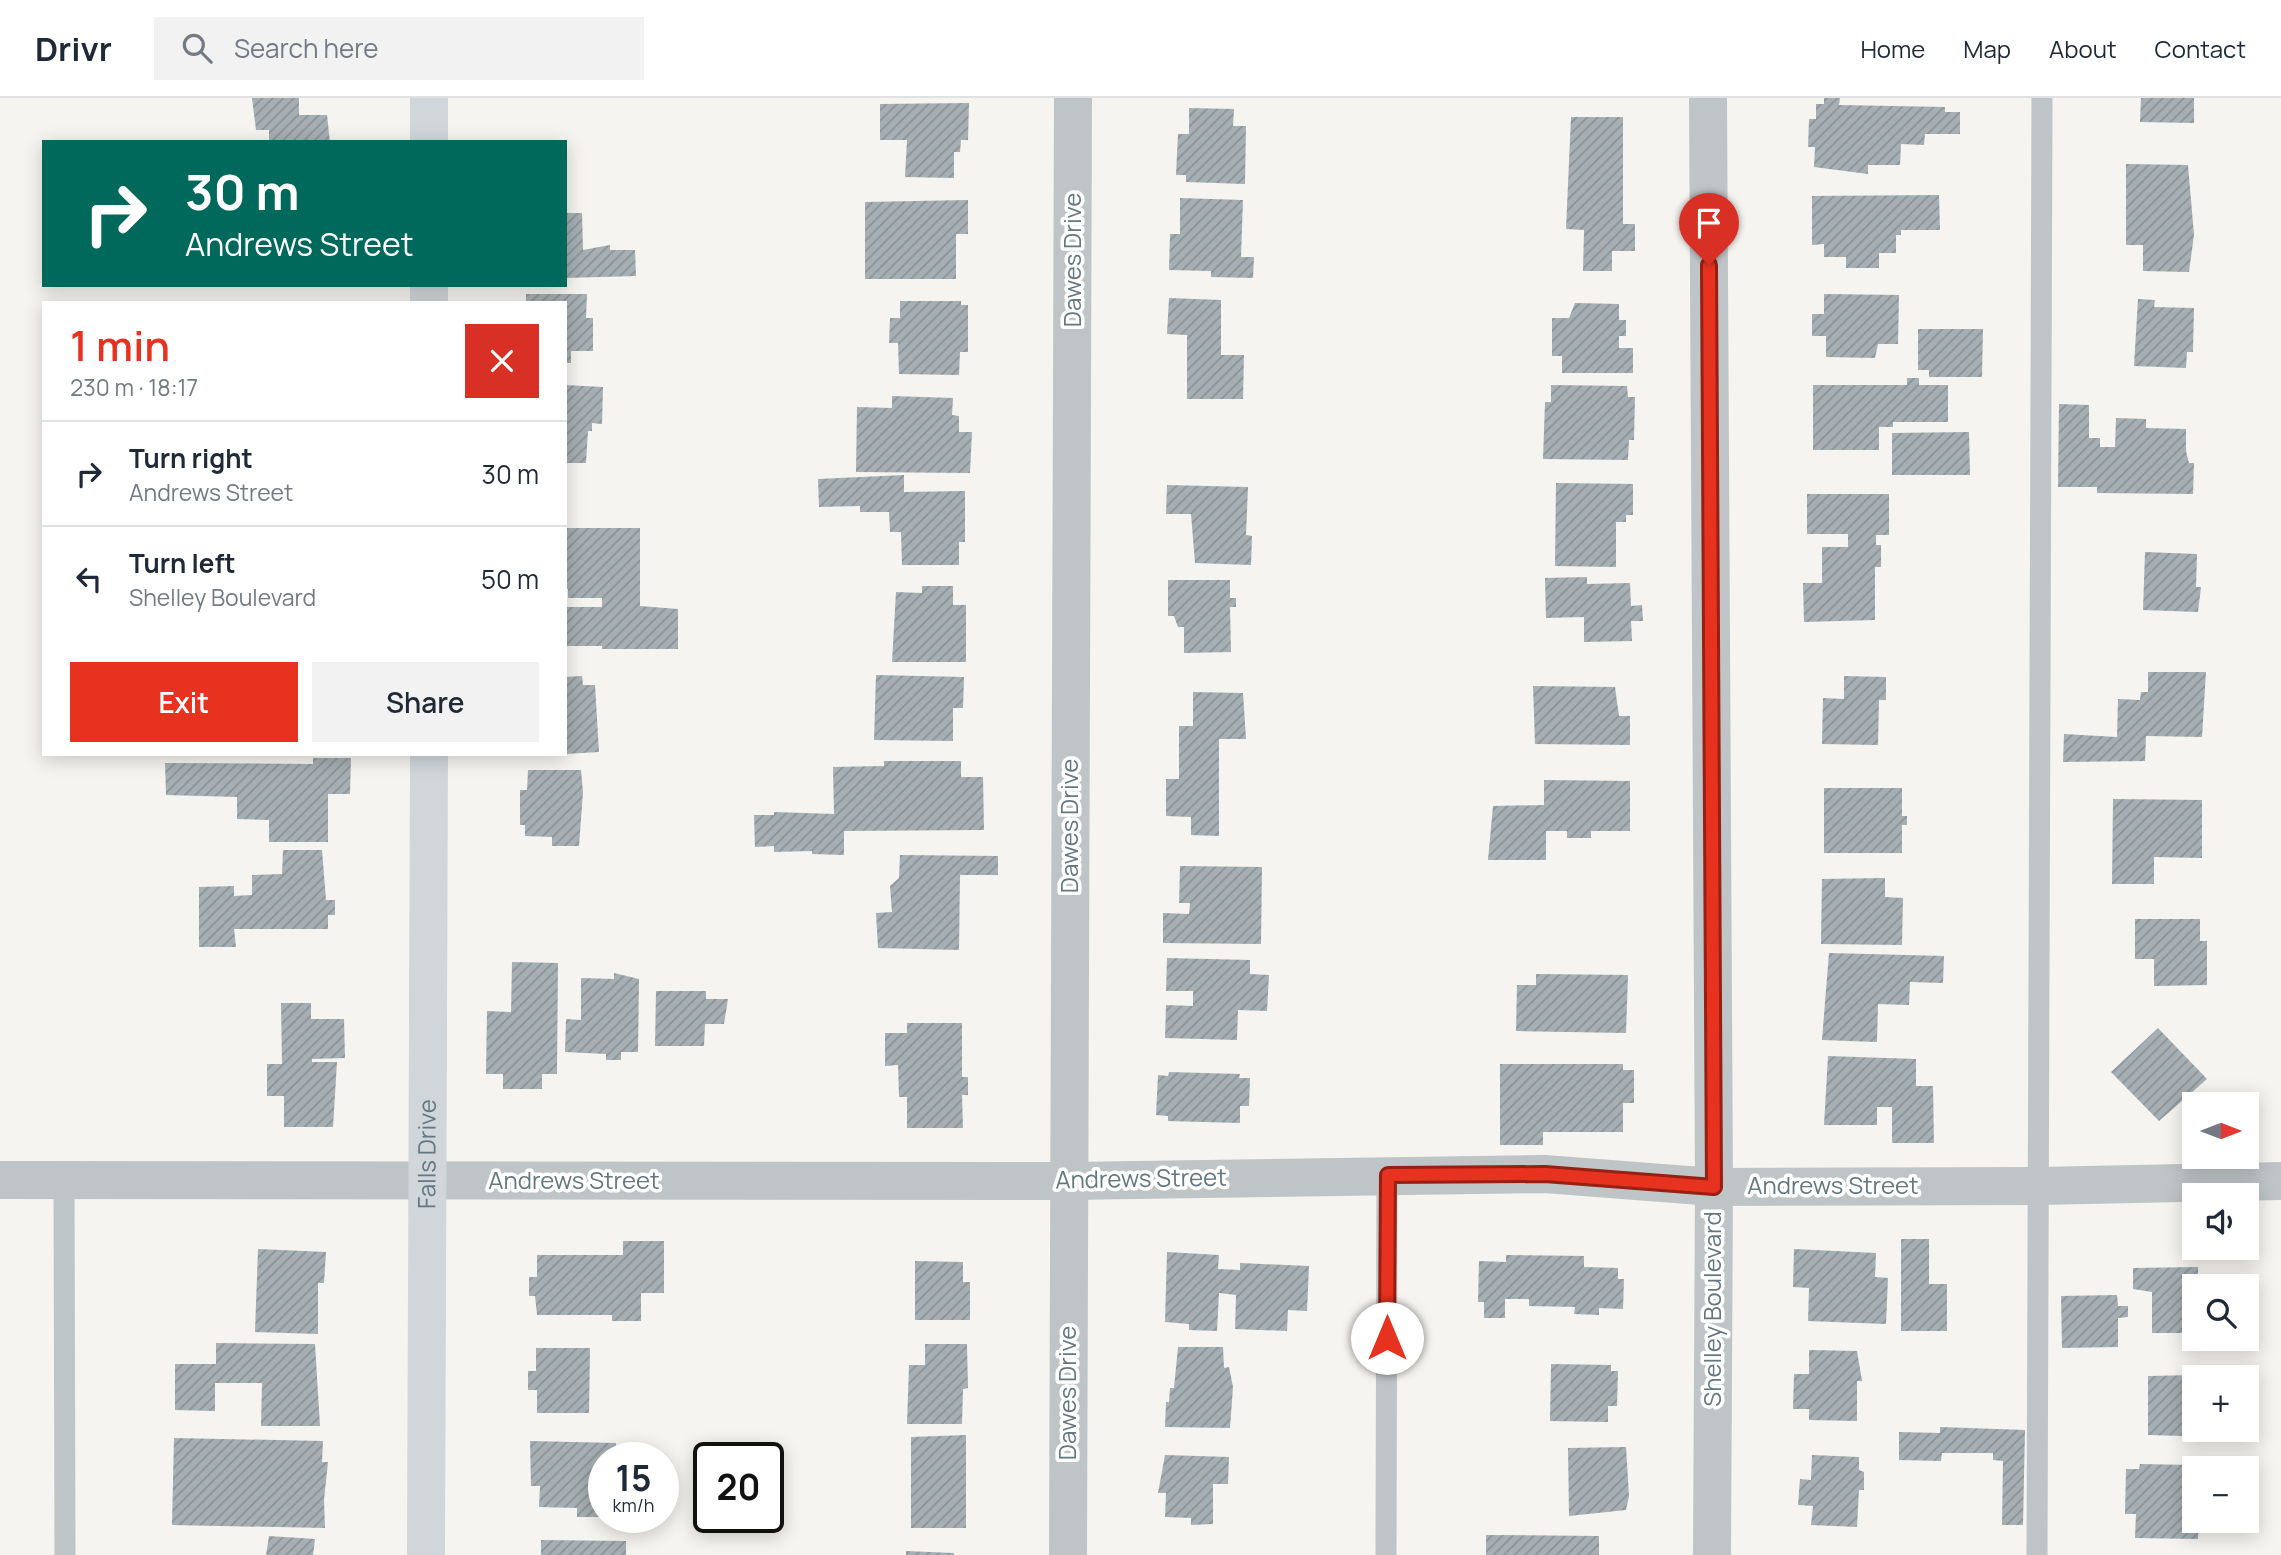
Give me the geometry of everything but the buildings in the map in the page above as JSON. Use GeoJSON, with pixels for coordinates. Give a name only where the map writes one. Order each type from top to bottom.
{"type":"FeatureCollection","features":[{"type":"Feature","properties":{"kind":"street"},"geometry":{"type":"LineString","coordinates":[[429,98],[429,140]]}},
{"type":"Feature","properties":{"kind":"street","name":"Dawes Drive"},"geometry":{"type":"LineString","coordinates":[[1068,1555],[1073,98]]}},
{"type":"Feature","properties":{"kind":"street","name":"Shelley Boulevard"},"geometry":{"type":"LineString","coordinates":[[1708,98],[1714,1187],[1712,1555]]}},
{"type":"Feature","properties":{"kind":"street","name":"Falls Drive"},"geometry":{"type":"LineString","coordinates":[[426,1555],[429,756]]}},
{"type":"Feature","properties":{"kind":"street","name":"Andrews Street"},"geometry":{"type":"LineString","coordinates":[[0,1180],[1069,1181],[1545,1174],[1714,1187],[2038,1186],[2281,1181]]}},
{"type":"Feature","properties":{"kind":"lane"},"geometry":{"type":"LineString","coordinates":[[2037,1555],[2042,98]]}},
{"type":"Feature","properties":{"kind":"lane"},"geometry":{"type":"LineString","coordinates":[[1385,1555],[1388,1175]]}},
{"type":"Feature","properties":{"kind":"lane"},"geometry":{"type":"LineString","coordinates":[[64,1180],[65,1555]]}},
{"type":"Feature","properties":{"kind":"route"},"geometry":{"type":"LineString","coordinates":[[1387,1338],[1388,1175],[1545,1174],[1714,1187],[1709,265]]}}]}
